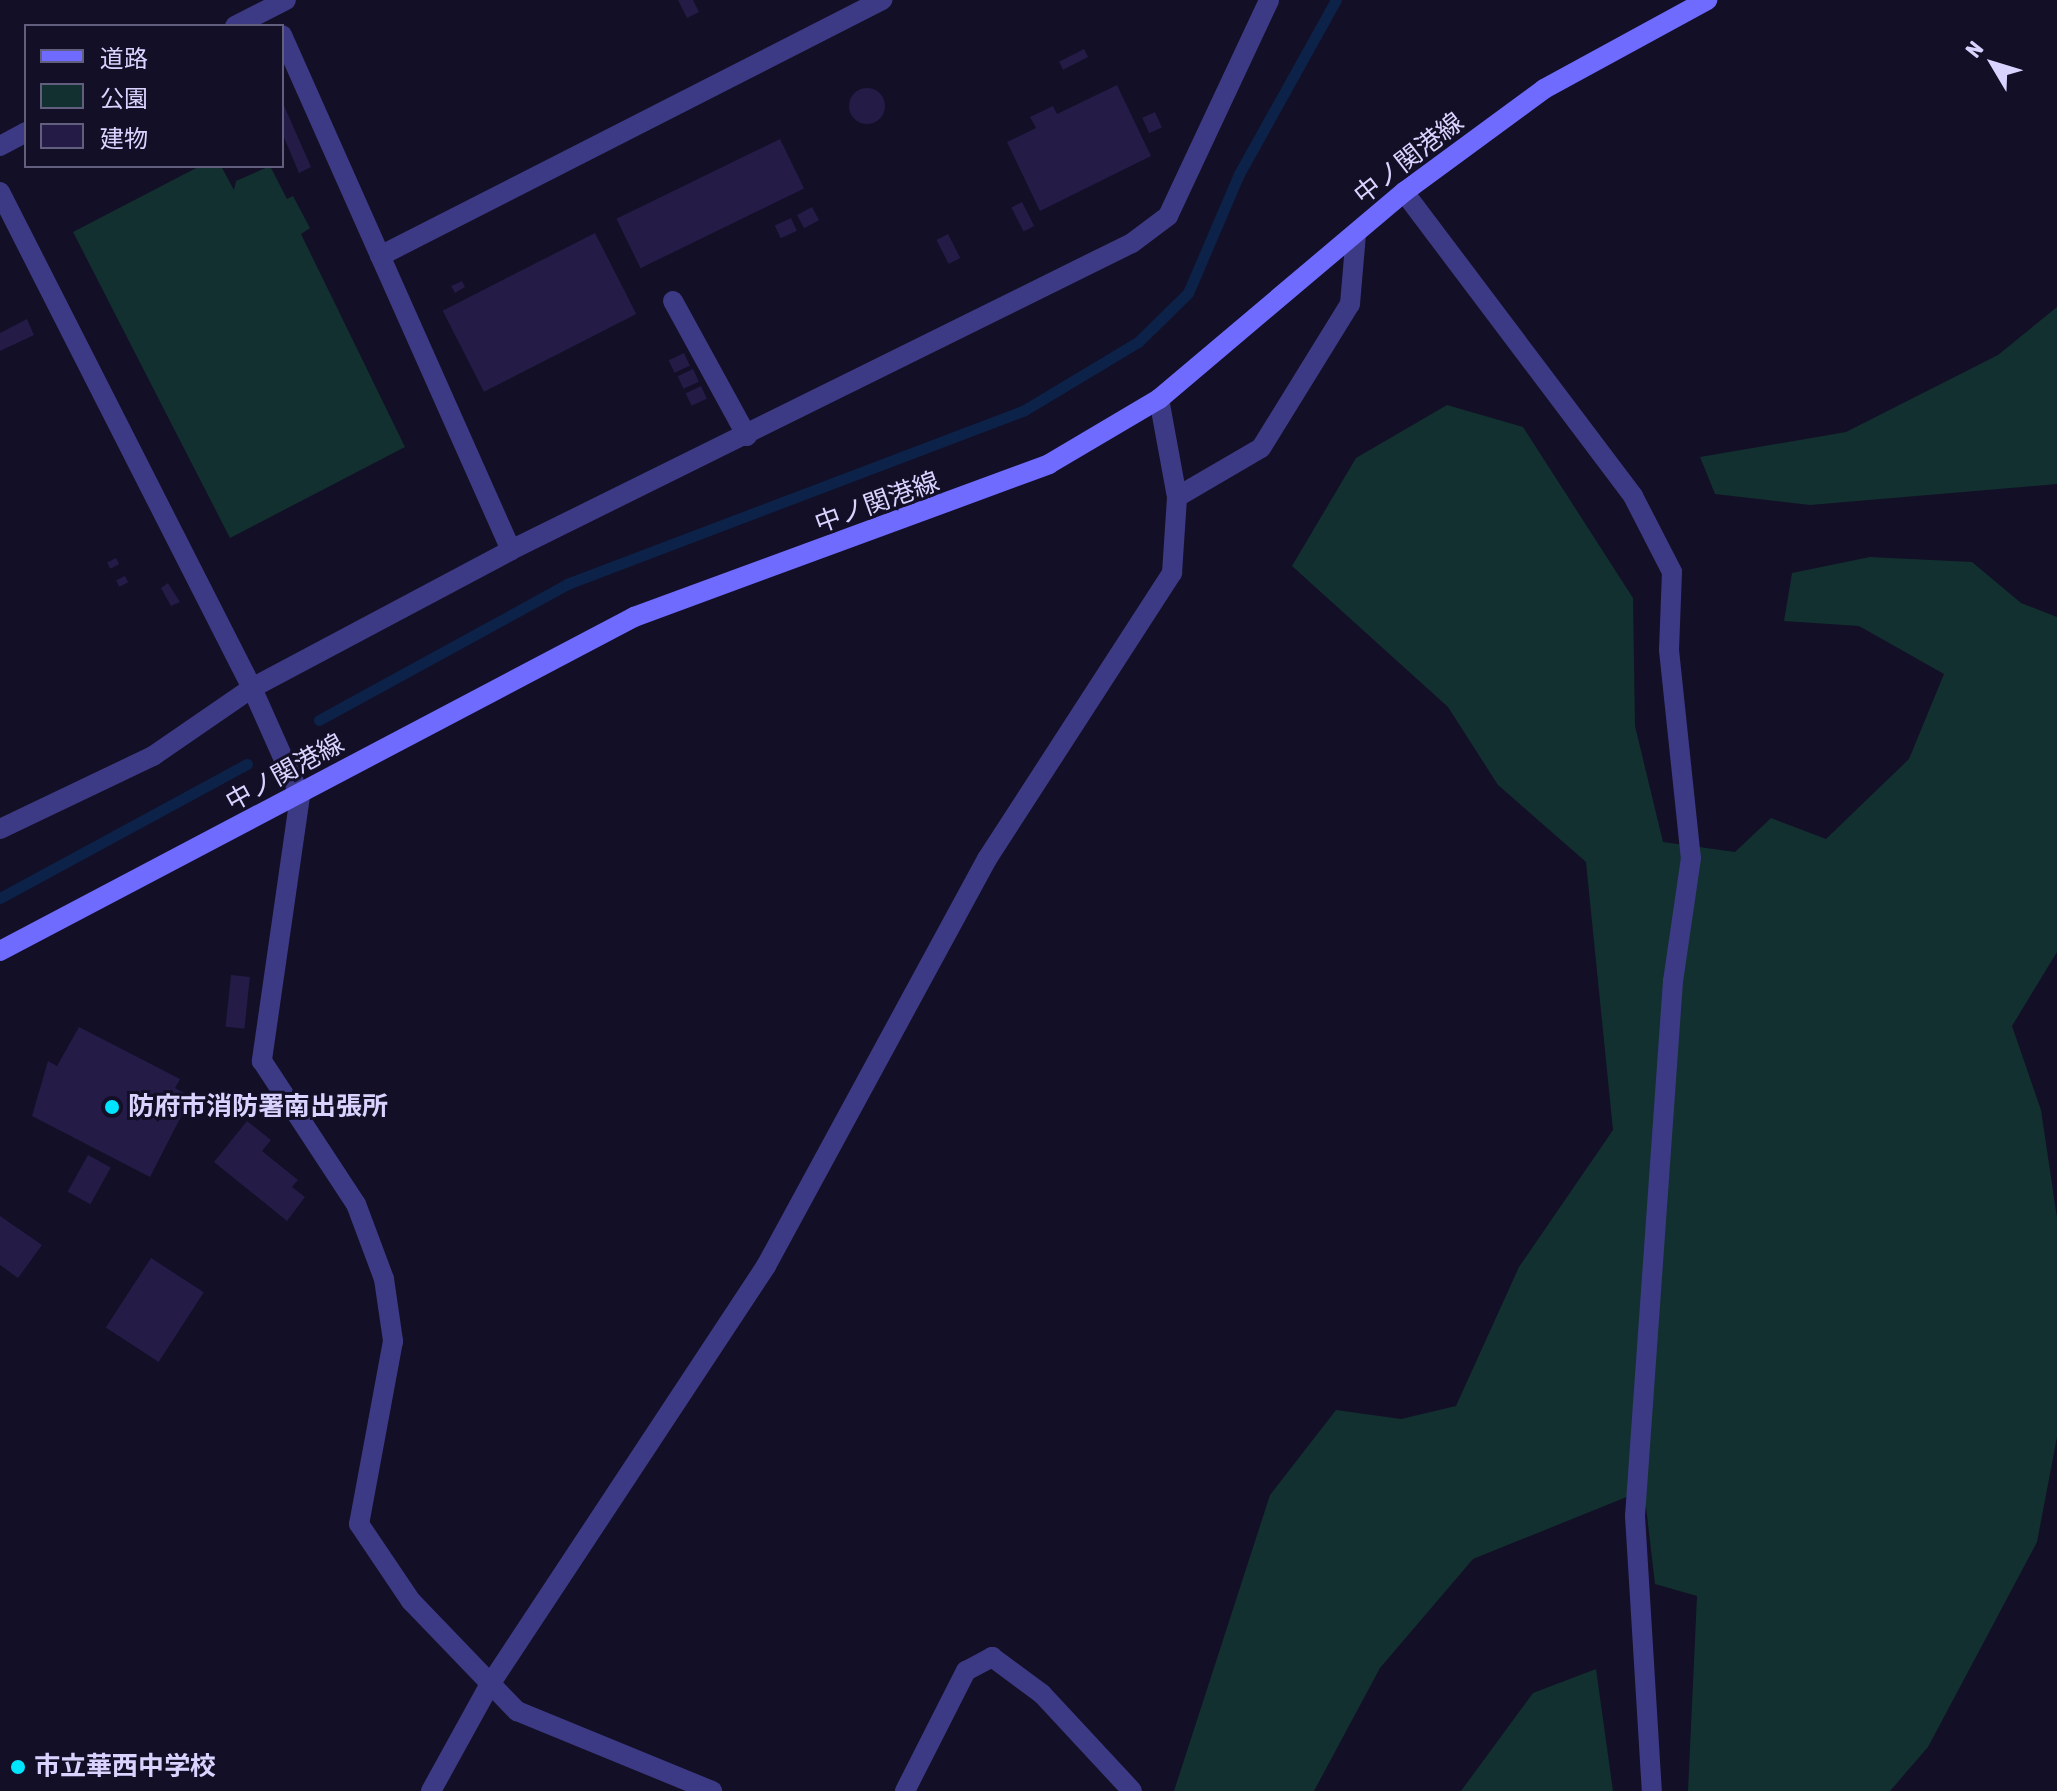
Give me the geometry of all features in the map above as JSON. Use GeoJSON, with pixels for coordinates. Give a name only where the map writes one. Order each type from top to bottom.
{"type":"FeatureCollection","features":[{"type":"Feature","properties":{"kind":"main road","name":"中ノ関港線"},"geometry":{"type":"LineString","coordinates":[[0,951],[300,796],[456,705],[634,617],[960,501],[1049,464],[1159,399],[1404,192],[1544,89],[1707,0]]}},
{"type":"Feature","properties":{"kind":"street"},"geometry":{"type":"LineString","coordinates":[[380,256],[881,0]]}},
{"type":"Feature","properties":{"kind":"street"},"geometry":{"type":"LineString","coordinates":[[0,829],[153,756],[252,688],[511,550],[1057,286],[1168,216],[1269,0]]}},
{"type":"Feature","properties":{"kind":"street"},"geometry":{"type":"LineString","coordinates":[[241,24],[278,11]]}},
{"type":"Feature","properties":{"kind":"street"},"geometry":{"type":"LineString","coordinates":[[284,40],[511,550]]}},
{"type":"Feature","properties":{"kind":"street"},"geometry":{"type":"LineString","coordinates":[[0,146],[24,133]]}},
{"type":"Feature","properties":{"kind":"street"},"geometry":{"type":"LineString","coordinates":[[0,192],[252,688],[300,796],[262,1061],[356,1204],[384,1279],[393,1341],[359,1524],[379,1561],[489,1686],[517,1711],[712,1791]]}},
{"type":"Feature","properties":{"kind":"street"},"geometry":{"type":"LineString","coordinates":[[1404,192],[1633,496],[1672,572],[1669,650],[1691,858],[1672,997],[1635,1516],[1652,1791]]}},
{"type":"Feature","properties":{"kind":"street"},"geometry":{"type":"LineString","coordinates":[[1177,497],[1261,448],[1350,304],[1356,234]]}},
{"type":"Feature","properties":{"kind":"street"},"geometry":{"type":"LineString","coordinates":[[673,301],[747,436]]}},
{"type":"Feature","properties":{"kind":"street"},"geometry":{"type":"LineString","coordinates":[[431,1791],[489,1686],[766,1266],[987,859],[1172,573],[1177,497],[1159,399]]}},
{"type":"Feature","properties":{"kind":"street"},"geometry":{"type":"LineString","coordinates":[[905,1791],[966,1671],[992,1657],[1042,1694],[1132,1791]]}},
{"type":"Feature","properties":{"kind":"green space"},"geometry":{"type":"Polygon","coordinates":[[[196,168],[222,168],[234,190],[236,181],[271,168],[287,199],[293,196],[310,228],[301,234],[405,447],[230,538],[73,232],[196,168]]]}},
{"type":"Feature","properties":{"kind":"green space"},"geometry":{"type":"Polygon","coordinates":[[[2057,307],[2057,484],[1810,505],[1715,494],[1700,457],[1846,432],[1998,355],[2057,307]]]}},
{"type":"Feature","properties":{"kind":"green space"},"geometry":{"type":"Polygon","coordinates":[[[1447,405],[1523,427],[1633,598],[1635,726],[1663,842],[1735,852],[1771,818],[1826,839],[1909,759],[1944,674],[1859,626],[1784,621],[1792,573],[1870,557],[1972,562],[2021,603],[2057,617],[2057,952],[2012,1026],[2041,1110],[2057,1218],[2057,1437],[2037,1542],[1928,1747],[1890,1791],[1688,1791],[1697,1596],[1655,1584],[1644,1490],[1473,1559],[1380,1668],[1314,1791],[1174,1791],[1270,1495],[1336,1410],[1401,1419],[1456,1406],[1519,1267],[1613,1130],[1586,862],[1498,785],[1448,707],[1292,566],[1356,458],[1447,405]]]}},
{"type":"Feature","properties":{"kind":"green space"},"geometry":{"type":"Polygon","coordinates":[[[1596,1669],[1613,1791],[1461,1791],[1533,1693],[1596,1669]]]}},
{"type":"Feature","properties":{"kind":"building"},"geometry":{"type":"Polygon","coordinates":[[[678,0],[693,0],[699,12],[687,18],[678,0]]]}},
{"type":"Feature","properties":{"kind":"building"},"geometry":{"type":"Polygon","coordinates":[[[1084,49],[1088,57],[1063,70],[1059,62],[1084,49]]]}},
{"type":"Feature","properties":{"kind":"building"},"geometry":{"type":"Polygon","coordinates":[[[1117,85],[1151,156],[1040,211],[1007,142],[1036,128],[1030,117],[1053,106],[1057,114],[1117,85]]]}},
{"type":"Feature","properties":{"kind":"building"},"geometry":{"type":"Polygon","coordinates":[[[867,88],[880,93],[885,106],[880,119],[867,124],[854,119],[849,106],[854,93],[867,88]]]}},
{"type":"Feature","properties":{"kind":"building"},"geometry":{"type":"Polygon","coordinates":[[[284,106],[311,167],[299,173],[284,138],[284,106]]]}},
{"type":"Feature","properties":{"kind":"building"},"geometry":{"type":"Polygon","coordinates":[[[1155,112],[1162,128],[1149,133],[1142,118],[1155,112]]]}},
{"type":"Feature","properties":{"kind":"building"},"geometry":{"type":"Polygon","coordinates":[[[780,139],[804,188],[641,268],[616,219],[780,139]]]}},
{"type":"Feature","properties":{"kind":"building"},"geometry":{"type":"Polygon","coordinates":[[[1022,202],[1034,226],[1024,232],[1011,207],[1022,202]]]}},
{"type":"Feature","properties":{"kind":"building"},"geometry":{"type":"Polygon","coordinates":[[[812,207],[819,220],[804,228],[797,215],[812,207]]]}},
{"type":"Feature","properties":{"kind":"building"},"geometry":{"type":"Polygon","coordinates":[[[791,218],[797,231],[781,238],[775,226],[791,218]]]}},
{"type":"Feature","properties":{"kind":"building"},"geometry":{"type":"Polygon","coordinates":[[[595,233],[636,314],[484,392],[443,311],[595,233]]]}},
{"type":"Feature","properties":{"kind":"building"},"geometry":{"type":"Polygon","coordinates":[[[948,234],[960,258],[949,264],[936,240],[948,234]]]}},
{"type":"Feature","properties":{"kind":"building"},"geometry":{"type":"Polygon","coordinates":[[[462,281],[465,287],[455,293],[451,286],[462,281]]]}},
{"type":"Feature","properties":{"kind":"building"},"geometry":{"type":"Polygon","coordinates":[[[27,319],[34,335],[0,351],[0,333],[27,319]]]}},
{"type":"Feature","properties":{"kind":"building"},"geometry":{"type":"Polygon","coordinates":[[[684,353],[690,366],[675,373],[669,360],[684,353]]]}},
{"type":"Feature","properties":{"kind":"building"},"geometry":{"type":"Polygon","coordinates":[[[693,369],[699,382],[684,389],[678,376],[693,369]]]}},
{"type":"Feature","properties":{"kind":"building"},"geometry":{"type":"Polygon","coordinates":[[[701,386],[707,399],[692,406],[686,393],[701,386]]]}},
{"type":"Feature","properties":{"kind":"building"},"geometry":{"type":"Polygon","coordinates":[[[116,558],[119,564],[110,569],[107,563],[116,558]]]}},
{"type":"Feature","properties":{"kind":"building"},"geometry":{"type":"Polygon","coordinates":[[[125,576],[128,582],[119,587],[116,581],[125,576]]]}},
{"type":"Feature","properties":{"kind":"building"},"geometry":{"type":"Polygon","coordinates":[[[168,583],[180,602],[171,606],[161,588],[168,583]]]}},
{"type":"Feature","properties":{"kind":"building"},"geometry":{"type":"Polygon","coordinates":[[[231,975],[250,977],[244,1029],[226,1027],[231,975]]]}},
{"type":"Feature","properties":{"kind":"building"},"geometry":{"type":"Polygon","coordinates":[[[79,1027],[180,1079],[175,1088],[191,1097],[150,1177],[32,1116],[48,1061],[57,1066],[79,1027]]]}},
{"type":"Feature","properties":{"kind":"building"},"geometry":{"type":"Polygon","coordinates":[[[247,1121],[271,1140],[262,1151],[298,1180],[292,1187],[305,1197],[287,1221],[214,1162],[247,1121]]]}},
{"type":"Feature","properties":{"kind":"building"},"geometry":{"type":"Polygon","coordinates":[[[88,1155],[111,1168],[90,1204],[68,1192],[88,1155]]]}},
{"type":"Feature","properties":{"kind":"building"},"geometry":{"type":"Polygon","coordinates":[[[0,1216],[42,1245],[18,1278],[0,1265],[0,1216]]]}},
{"type":"Feature","properties":{"kind":"building"},"geometry":{"type":"Polygon","coordinates":[[[151,1258],[204,1292],[159,1362],[106,1328],[151,1258]]]}},
{"type":"Feature","properties":{"kind":"waterway"},"geometry":{"type":"LineString","coordinates":[[319,720],[567,584],[1023,411],[1138,342],[1188,293],[1239,174],[1336,0]]}},
{"type":"Feature","properties":{"kind":"waterway"},"geometry":{"type":"LineString","coordinates":[[0,898],[247,764]]}},
{"type":"Feature","properties":{"kind":"place","name":"防府市消防署南出張所"},"geometry":{"type":"Point","coordinates":[112,1107]}},
{"type":"Feature","properties":{"kind":"place","name":"市立華西中学校"},"geometry":{"type":"Point","coordinates":[18,1767]}}]}
